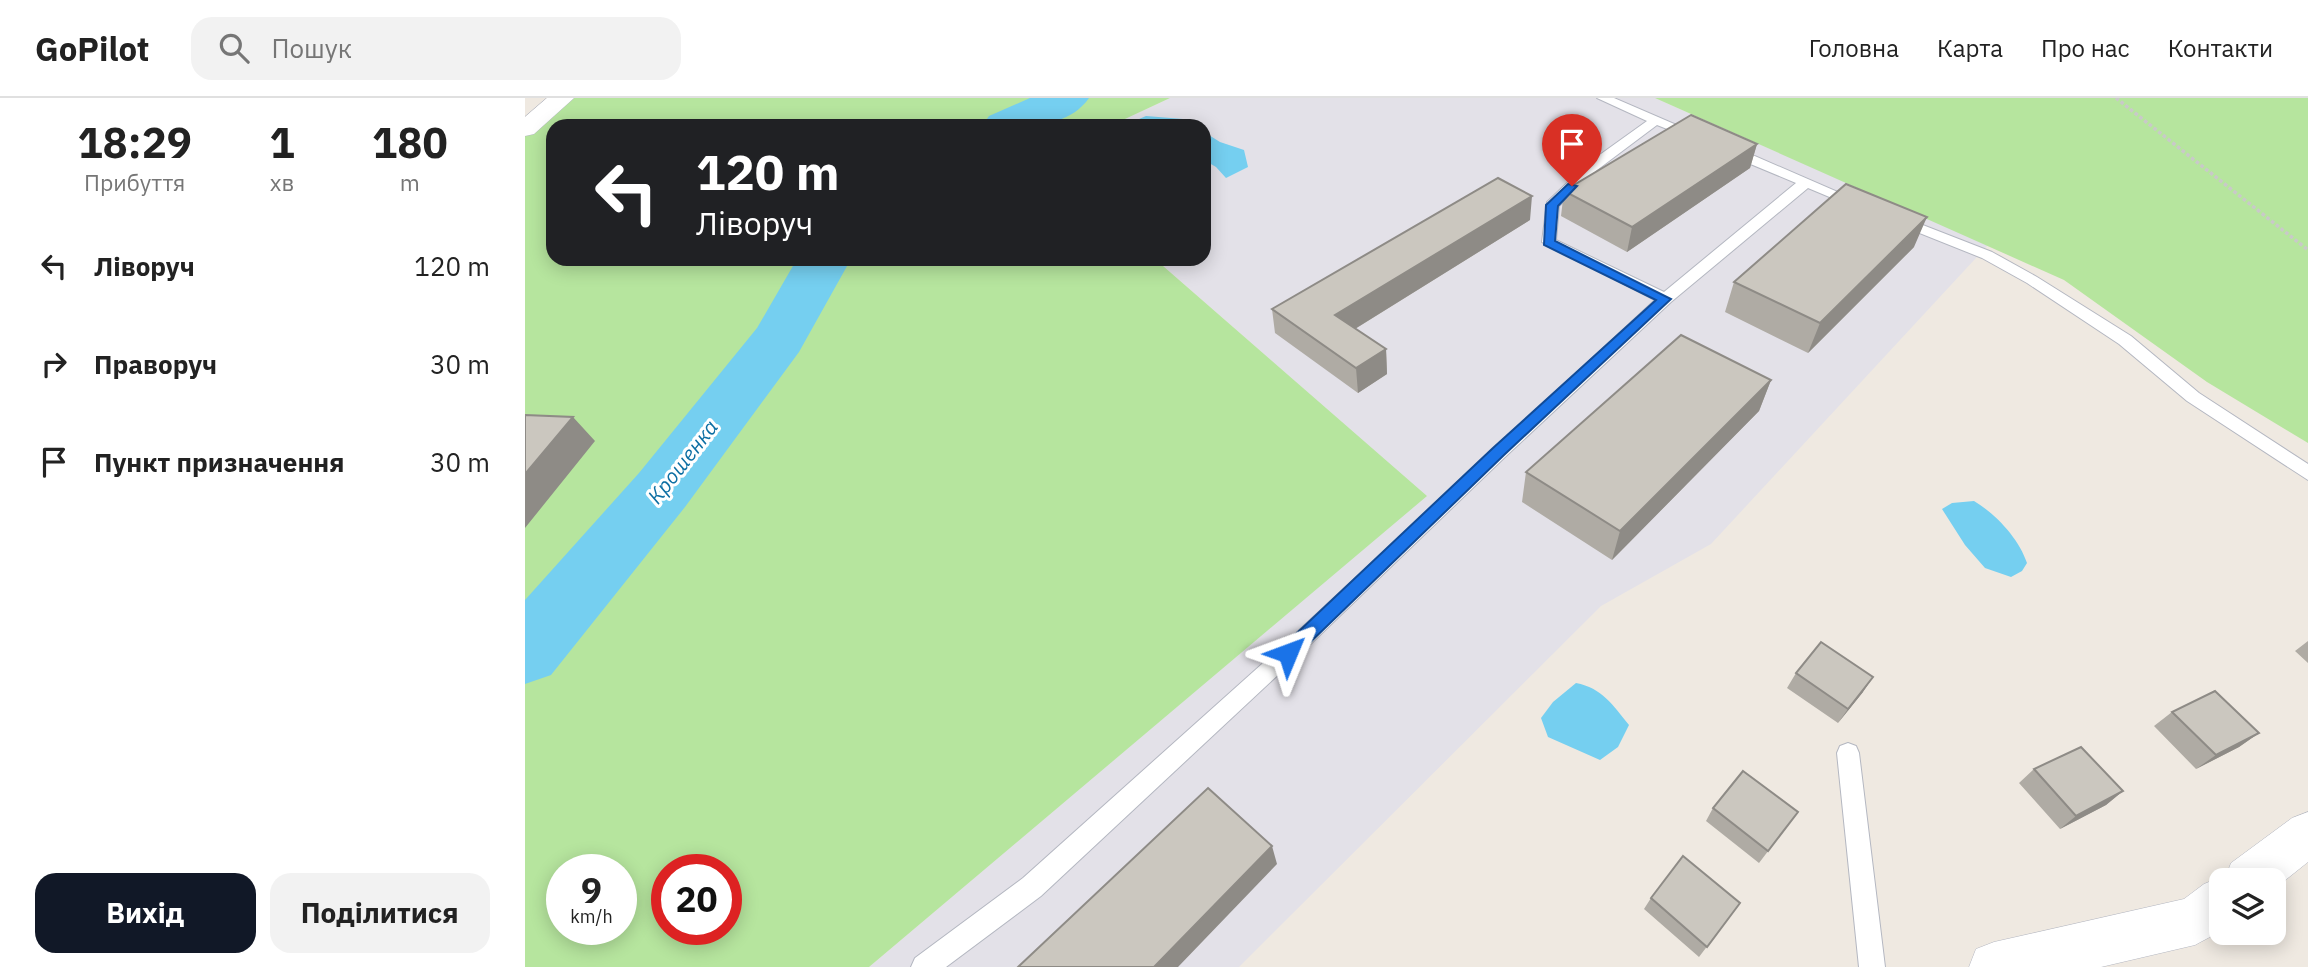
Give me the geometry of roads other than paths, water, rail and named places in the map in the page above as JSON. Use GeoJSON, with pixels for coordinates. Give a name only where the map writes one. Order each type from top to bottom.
{"type":"FeatureCollection","features":[{"type":"Feature","properties":{"kind":"street"},"geometry":{"type":"LineString","coordinates":[[525,129],[562,98]]}},
{"type":"Feature","properties":{"kind":"street"},"geometry":{"type":"LineString","coordinates":[[2264,868],[2308,834]]}},
{"type":"Feature","properties":{"kind":"street"},"geometry":{"type":"LineString","coordinates":[[1994,967],[2195,921],[2209,910]]}},
{"type":"Feature","properties":{"kind":"lane"},"geometry":{"type":"LineString","coordinates":[[1603,98],[1987,255],[2032,280],[2125,340],[2193,397],[2308,473]]}},
{"type":"Feature","properties":{"kind":"lane"},"geometry":{"type":"LineString","coordinates":[[1656,120],[1592,167],[1552,205],[1549,242],[1665,299]]}},
{"type":"Feature","properties":{"kind":"lane"},"geometry":{"type":"LineString","coordinates":[[924,967],[1032,887],[1277,663],[1665,299],[1806,182]]}},
{"type":"Feature","properties":{"kind":"lane"},"geometry":{"type":"LineString","coordinates":[[1848,753],[1872,967]]}},
{"type":"Feature","properties":{"kind":"water"},"geometry":{"type":"Polygon","coordinates":[[[1146,116],[1183,119],[1139,119],[1146,116]]]}},
{"type":"Feature","properties":{"kind":"water"},"geometry":{"type":"Polygon","coordinates":[[[1211,136],[1244,150],[1248,167],[1226,178],[1211,164],[1211,136]]]}},
{"type":"Feature","properties":{"kind":"water"},"geometry":{"type":"Polygon","coordinates":[[[1974,501],[2013,536],[2027,563],[2022,571],[2011,577],[1985,568],[1965,545],[1942,509],[1952,503],[1974,501]]]}},
{"type":"Feature","properties":{"kind":"water"},"geometry":{"type":"Polygon","coordinates":[[[1576,683],[1600,693],[1629,725],[1618,747],[1600,760],[1548,737],[1541,718],[1553,702],[1576,683]]]}},
{"type":"Feature","properties":{"kind":"waterway","name":"Крошенка"},"geometry":{"type":"LineString","coordinates":[[1020,119],[1067,98]]}},
{"type":"Feature","properties":{"kind":"waterway","name":"Крошенка"},"geometry":{"type":"LineString","coordinates":[[525,652],[662,490],[779,339],[820,266]]}}]}
